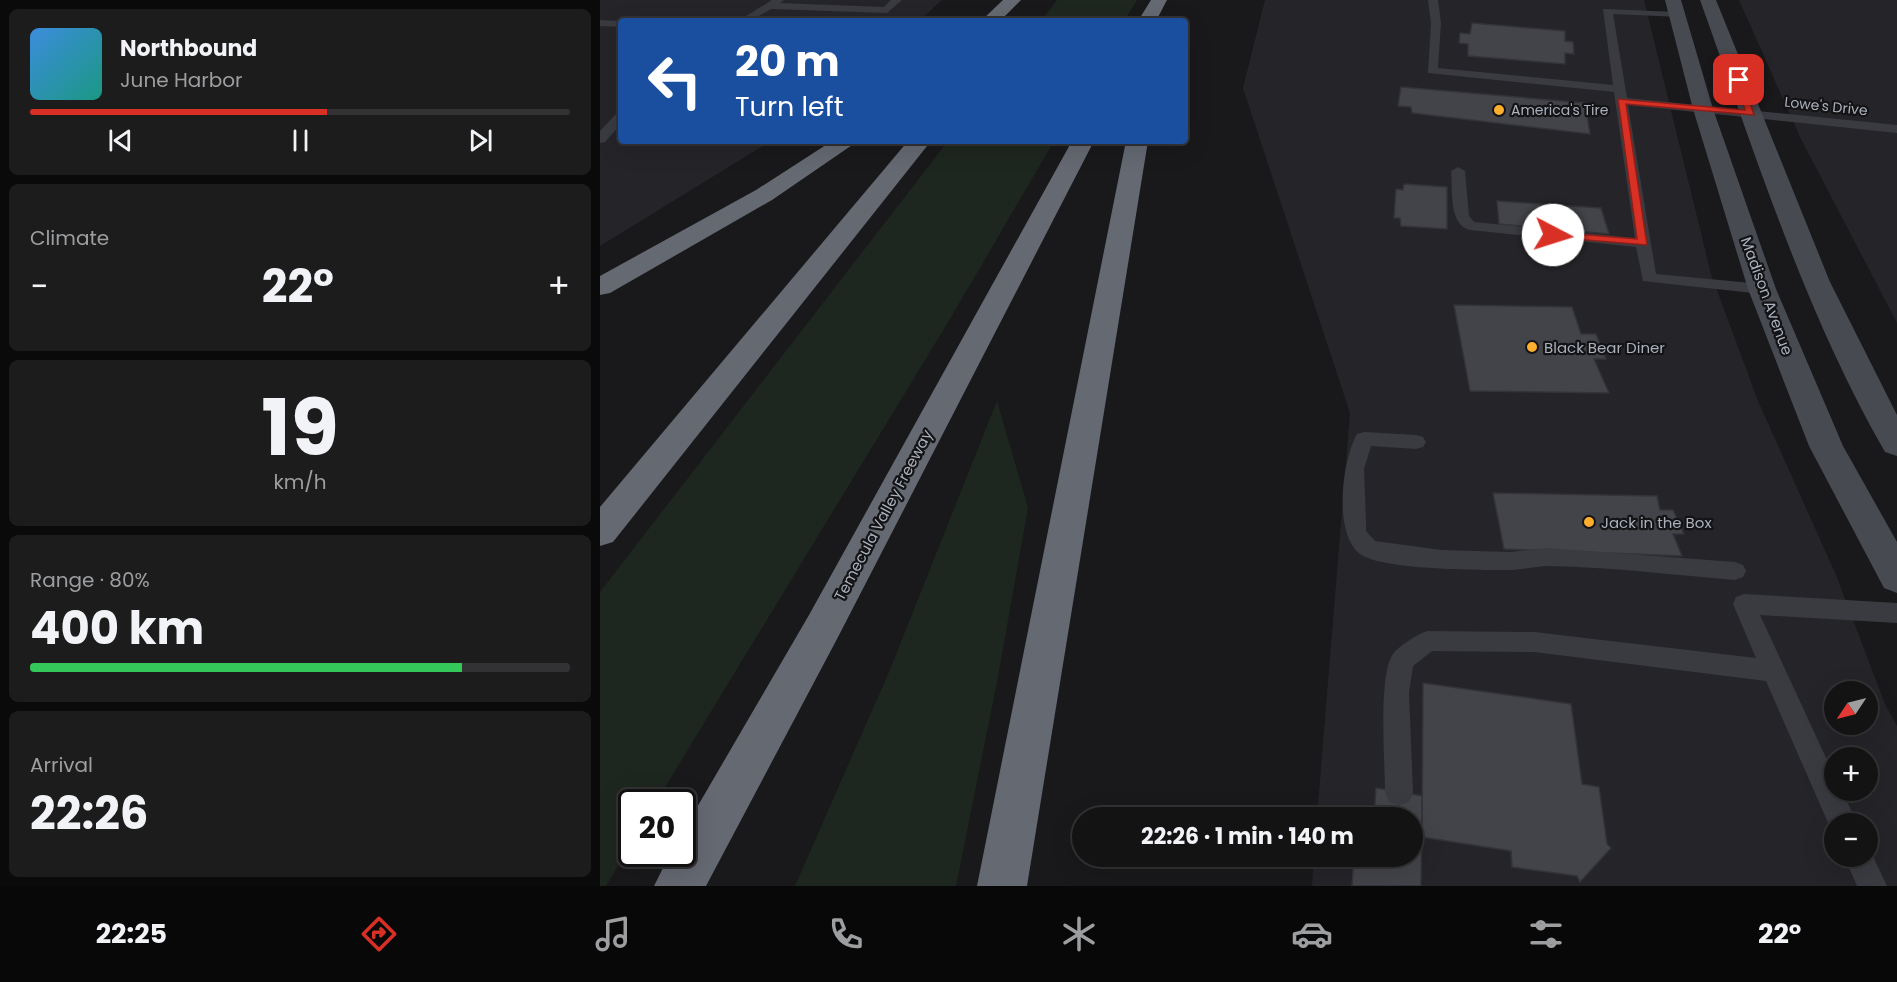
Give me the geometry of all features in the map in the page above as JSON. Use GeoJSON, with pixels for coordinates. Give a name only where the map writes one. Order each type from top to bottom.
{"type":"FeatureCollection","features":[{"type":"Feature","properties":{"kind":"highway"},"geometry":{"type":"LineString","coordinates":[[1149,18],[1159,0]]}},
{"type":"Feature","properties":{"kind":"highway"},"geometry":{"type":"LineString","coordinates":[[1162,18],[1165,0]]}},
{"type":"Feature","properties":{"kind":"highway"},"geometry":{"type":"LineString","coordinates":[[997,18],[1022,7]]}},
{"type":"Feature","properties":{"kind":"highway"},"geometry":{"type":"LineString","coordinates":[[600,287],[764,195],[820,161],[843,144]]}},
{"type":"Feature","properties":{"kind":"highway"},"geometry":{"type":"LineString","coordinates":[[600,532],[918,144]]}},
{"type":"Feature","properties":{"kind":"highway","name":"Temecula Valley Freeway"},"geometry":{"type":"LineString","coordinates":[[679,886],[823,627],[1081,144]]}},
{"type":"Feature","properties":{"kind":"highway"},"geometry":{"type":"LineString","coordinates":[[1002,886],[1136,144]]}},
{"type":"Feature","properties":{"kind":"highway"},"geometry":{"type":"LineString","coordinates":[[703,886],[823,627]]}},
{"type":"Feature","properties":{"kind":"main road"},"geometry":{"type":"LineString","coordinates":[[1708,0],[1833,319],[1897,444]]}},
{"type":"Feature","properties":{"kind":"main road","name":"Madison Avenue"},"geometry":{"type":"LineString","coordinates":[[1675,8],[1703,109],[1762,289],[1826,446],[1897,577]]}},
{"type":"Feature","properties":{"kind":"lane"},"geometry":{"type":"LineString","coordinates":[[748,18],[779,0]]}},
{"type":"Feature","properties":{"kind":"lane"},"geometry":{"type":"LineString","coordinates":[[768,6],[887,10],[897,0]]}},
{"type":"Feature","properties":{"kind":"lane","name":"Lowe's Drive"},"geometry":{"type":"LineString","coordinates":[[1433,0],[1436,23],[1432,72],[1620,95],[1703,109],[1897,129]]}},
{"type":"Feature","properties":{"kind":"lane"},"geometry":{"type":"LineString","coordinates":[[1675,8],[1607,11],[1648,278],[1762,289]]}},
{"type":"Feature","properties":{"kind":"lane"},"geometry":{"type":"LineString","coordinates":[[600,23],[618,24]]}},
{"type":"Feature","properties":{"kind":"lane"},"geometry":{"type":"LineString","coordinates":[[600,139],[618,119]]}},
{"type":"Feature","properties":{"kind":"lane"},"geometry":{"type":"LineString","coordinates":[[1458,171],[1462,217],[1470,226],[1643,243]]}},
{"type":"Feature","properties":{"kind":"lane"},"geometry":{"type":"LineString","coordinates":[[1416,442],[1364,439],[1353,469],[1356,533],[1368,548],[1390,554],[1441,559],[1510,561],[1548,557],[1735,571]]}},
{"type":"Feature","properties":{"kind":"lane"},"geometry":{"type":"LineString","coordinates":[[1839,813],[1744,604],[1897,613]]}},
{"type":"Feature","properties":{"kind":"lane"},"geometry":{"type":"LineString","coordinates":[[1399,792],[1397,693],[1402,661],[1427,641],[1534,642],[1774,671]]}},
{"type":"Feature","properties":{"kind":"lane"},"geometry":{"type":"LineString","coordinates":[[1863,867],[1872,886]]}},
{"type":"Feature","properties":{"kind":"shaded area"},"geometry":{"type":"Polygon","coordinates":[[[600,0],[942,0],[922,18],[618,18],[618,144],[766,144],[600,246],[600,0]]]}},
{"type":"Feature","properties":{"kind":"shaded area"},"geometry":{"type":"Polygon","coordinates":[[[1057,0],[1137,0],[1126,18],[1043,18],[1057,0]]]}},
{"type":"Feature","properties":{"kind":"shaded area"},"geometry":{"type":"Polygon","coordinates":[[[1265,0],[1644,0],[1711,274],[1758,401],[1836,575],[1876,681],[1824,681],[1824,735],[1878,735],[1878,686],[1897,726],[1897,886],[1312,886],[1313,867],[1423,867],[1423,807],[1318,807],[1350,413],[1243,88],[1265,0]]]}},
{"type":"Feature","properties":{"kind":"shaded area"},"geometry":{"type":"Polygon","coordinates":[[[1739,0],[1897,0],[1897,323],[1801,139],[1739,0]]]}},
{"type":"Feature","properties":{"kind":"shaded area"},"geometry":{"type":"Polygon","coordinates":[[[946,144],[1052,144],[950,319],[664,789],[618,789],[618,865],[606,886],[600,886],[600,592],[946,144]]]}},
{"type":"Feature","properties":{"kind":"shaded area"},"geometry":{"type":"Polygon","coordinates":[[[997,401],[1028,508],[997,682],[956,886],[795,886],[889,672],[997,401]]]}},
{"type":"Feature","properties":{"kind":"building"},"geometry":{"type":"Polygon","coordinates":[[[1472,23],[1565,31],[1565,41],[1573,42],[1574,54],[1565,53],[1565,64],[1468,56],[1468,44],[1459,43],[1460,33],[1470,34],[1472,23]]]}},
{"type":"Feature","properties":{"kind":"building","name":"America's Tire"},"geometry":{"type":"Polygon","coordinates":[[[1401,87],[1585,103],[1590,134],[1412,113],[1411,107],[1398,106],[1401,87]]]}},
{"type":"Feature","properties":{"kind":"building"},"geometry":{"type":"Polygon","coordinates":[[[1404,184],[1447,187],[1447,229],[1401,226],[1400,218],[1394,218],[1396,189],[1403,190],[1404,184]]]}},
{"type":"Feature","properties":{"kind":"building"},"geometry":{"type":"Polygon","coordinates":[[[1497,201],[1601,208],[1609,234],[1499,224],[1497,201]]]}},
{"type":"Feature","properties":{"kind":"building","name":"Black Bear Diner"},"geometry":{"type":"Polygon","coordinates":[[[1454,305],[1572,307],[1581,334],[1596,334],[1606,359],[1594,359],[1609,393],[1470,391],[1454,305]]]}},
{"type":"Feature","properties":{"kind":"building","name":"Jack in the Box"},"geometry":{"type":"Polygon","coordinates":[[[1493,493],[1657,496],[1660,510],[1673,510],[1684,534],[1673,534],[1682,556],[1504,549],[1493,493]]]}},
{"type":"Feature","properties":{"kind":"building"},"geometry":{"type":"Polygon","coordinates":[[[1423,683],[1571,704],[1582,784],[1599,787],[1607,844],[1611,848],[1580,882],[1577,876],[1512,867],[1511,851],[1423,837],[1423,683]]]}},
{"type":"Feature","properties":{"kind":"building"},"geometry":{"type":"Polygon","coordinates":[[[1376,788],[1422,796],[1422,807],[1375,807],[1376,788]]]}},
{"type":"Feature","properties":{"kind":"building"},"geometry":{"type":"Polygon","coordinates":[[[1353,867],[1421,867],[1421,886],[1352,886],[1353,867]]]}},
{"type":"Feature","properties":{"kind":"place","name":"America's Tire"},"geometry":{"type":"Point","coordinates":[1499,110]}},
{"type":"Feature","properties":{"kind":"place","name":"Black Bear Diner"},"geometry":{"type":"Point","coordinates":[1532,347]}},
{"type":"Feature","properties":{"kind":"place","name":"Jack in the Box"},"geometry":{"type":"Point","coordinates":[1589,522]}},
{"type":"Feature","properties":{"kind":"route"},"geometry":{"type":"LineString","coordinates":[[1553,235],[1643,243],[1621,101],[1751,113],[1739,80]]}}]}
